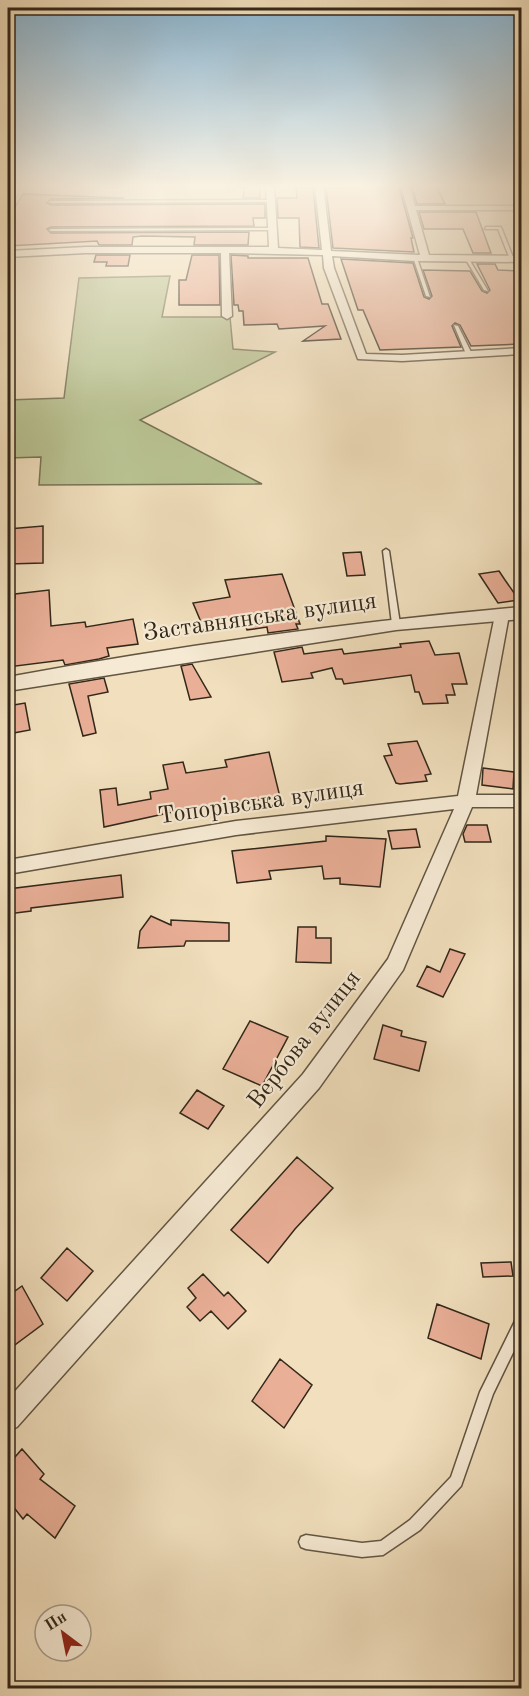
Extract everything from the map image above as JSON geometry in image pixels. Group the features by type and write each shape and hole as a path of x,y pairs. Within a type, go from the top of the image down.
{"street":[{"path":"225,264 227,316"},
{"path":"328,264 362,357 402,358 522,351"},
{"name":"Заставнянська вулиця","path":"8,684 92,669 396,624 512,614"},
{"name":"Вербова вулиця","path":"8,1418 310,1081 396,964 466,801 512,614"},
{"name":"Топорівська вулиця","path":"8,867 236,828 466,801 522,801"}],"lane":[{"path":"421,264 428,296"},
{"path":"470,264 486,290"},
{"path":"456,326 469,354"},
{"path":"386,551 396,624"},
{"path":"306,1542 362,1550 383,1548 415,1525 456,1481 487,1392 522,1319"}],"green space":[{"path":"170,276 162,317 230,317 233,349 275,352 140,420 262,484 39,485 41,457 8,458 8,400 64,398 79,278"}],"building":[{"path":"106,264 128,264 128,266 106,266"},
{"path":"190,264 219,264 220,305 179,305 179,280 186,280"},
{"path":"232,264 310,264 322,304 328,304 341,339 303,341 325,326 279,329 277,324 244,325 243,311 239,311 238,305 234,305"},
{"path":"343,264 413,264 424,297 429,299 432,296 423,270 470,271 482,291 487,293 490,290 477,264 495,264 498,270 522,271 522,344 471,346 460,325 455,323 452,326 461,347 380,350 363,310 358,310"},
{"path":"43,526 43,563 8,564 8,529"},
{"path":"361,552 365,575 347,576 343,553"},
{"path":"499,571 519,600 498,603 479,574"},
{"path":"282,574 300,624 296,624 298,629 268,633 267,627 247,630 242,617 201,622 193,603 230,597 225,580"},
{"path":"49,590 51,626 85,622 86,627 133,619 138,644 107,648 109,656 99,659 65,665 63,660 8,667 8,599 15,598 15,594"},
{"path":"429,641 435,655 459,653 467,684 452,684 455,695 446,695 448,703 423,704 419,692 415,692 411,675 344,684 342,679 336,679 332,668 311,673 313,678 282,682 274,652 302,647 304,654 342,649 344,654"},
{"path":"192,664 211,697 190,700 181,666"},
{"path":"104,678 108,692 88,696 96,733 83,736 69,684"},
{"path":"25,703 30,730 8,734 8,706"},
{"path":"417,741 431,774 425,775 427,781 396,783 384,756 392,755 388,744"},
{"path":"269,752 280,797 182,810 104,827 100,790 116,788 118,805 151,799 150,792 168,789 163,765 183,762 186,773 227,767 225,760"},
{"path":"483,768 514,772 513,789 482,785"},
{"path":"467,825 487,825 491,842 465,842 463,834"},
{"path":"416,829 420,847 392,849 388,831"},
{"path":"326,836 386,839 380,887 340,884 340,878 324,879 322,866 269,871 271,879 237,883 232,851 326,841"},
{"path":"121,875 123,897 31,908 31,911 8,914 8,889"},
{"path":"151,916 171,925 171,920 229,923 229,941 186,941 184,946 138,948 140,931"},
{"path":"298,927 316,927 316,938 331,938 331,963 296,962"},
{"path":"450,949 465,954 443,997 417,986 427,966 440,972"},
{"path":"250,1021 288,1037 262,1086 223,1069"},
{"path":"383,1025 402,1031 401,1036 426,1042 419,1071 374,1059"},
{"path":"197,1090 224,1106 208,1129 180,1113"},
{"path":"297,1157 333,1188 295,1229 268,1263 231,1230"},
{"path":"67,1248 93,1271 67,1301 41,1278"},
{"path":"511,1262 513,1276 483,1277 481,1263"},
{"path":"203,1274 224,1296 228,1292 246,1311 228,1329 211,1311 200,1321 187,1307 196,1298 188,1288"},
{"path":"22,1286 43,1324 8,1350 8,1296"},
{"path":"437,1304 489,1324 481,1359 428,1338"},
{"path":"280,1359 312,1385 284,1428 252,1401"},
{"path":"22,1449 44,1474 40,1479 75,1506 55,1538 27,1514 23,1519 8,1500 8,1465"}]}
